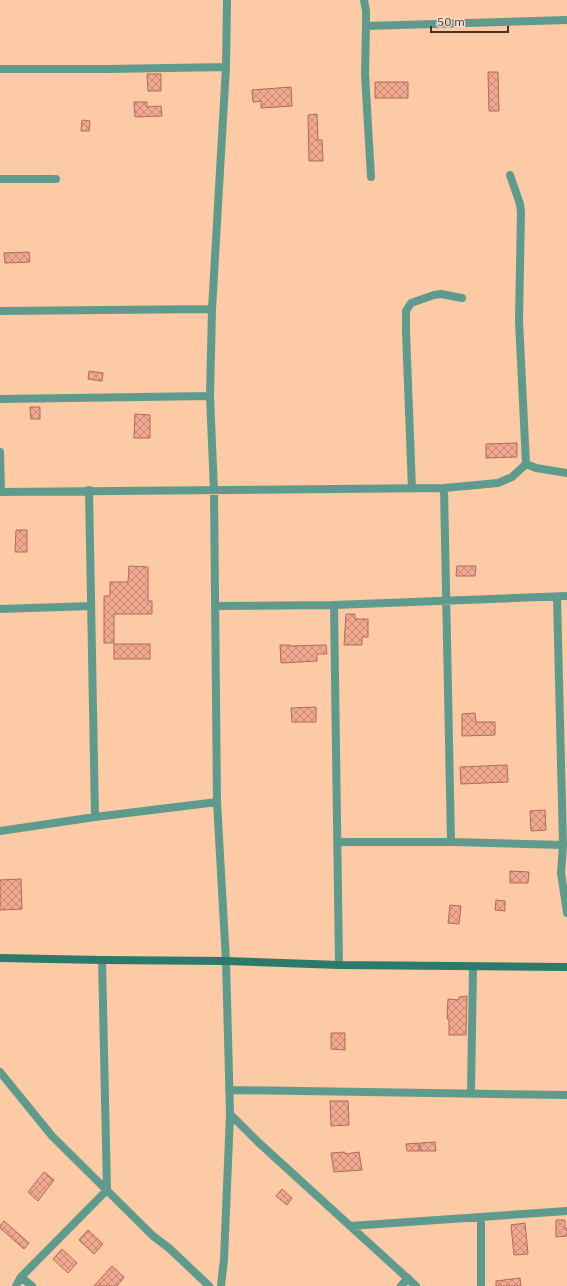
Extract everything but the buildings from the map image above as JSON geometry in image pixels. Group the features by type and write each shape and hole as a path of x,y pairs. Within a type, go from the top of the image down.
{"street":[{"path":"221,1286 224,1259 230,1114 226,961 217,802 214,491 210,396 212,309 226,67 227,0"},
{"path":"364,0 366,11 365,74 371,177"},
{"path":"366,26 567,20"},
{"path":"0,69 109,70 226,67"},
{"path":"0,452 1,492 89,490 214,491 412,489 444,488 498,483 512,477 526,464 519,321 521,212 520,204 510,175"},
{"path":"0,179 56,179"},
{"path":"412,489 406,311 408,306 411,304 434,295 441,294 462,298"},
{"path":"0,311 212,309"},
{"path":"0,399 210,396"},
{"path":"526,464 536,468 567,473"},
{"path":"444,488 451,842"},
{"path":"89,490 95,817"},
{"path":"215,606 334,605 567,596"},
{"path":"557,597 563,845 561,873 567,912"},
{"path":"334,605 339,966"},
{"path":"0,608 91,606"},
{"path":"0,831 95,817 217,802"},
{"path":"338,842 451,842 563,845"},
{"path":"0,958 226,961 339,966 567,967"},
{"path":"16,1286 21,1277 107,1190 102,960"},
{"path":"471,1093 473,967"},
{"path":"0,1072 52,1136 148,1231 169,1248 209,1286"},
{"path":"229,1090 567,1094"},
{"path":"230,1114 416,1286"},
{"path":"350,1226 567,1211"},
{"path":"481,1217 481,1286"},
{"path":"21,1277 32,1286"},
{"path":"401,1286 408,1278"}]}
